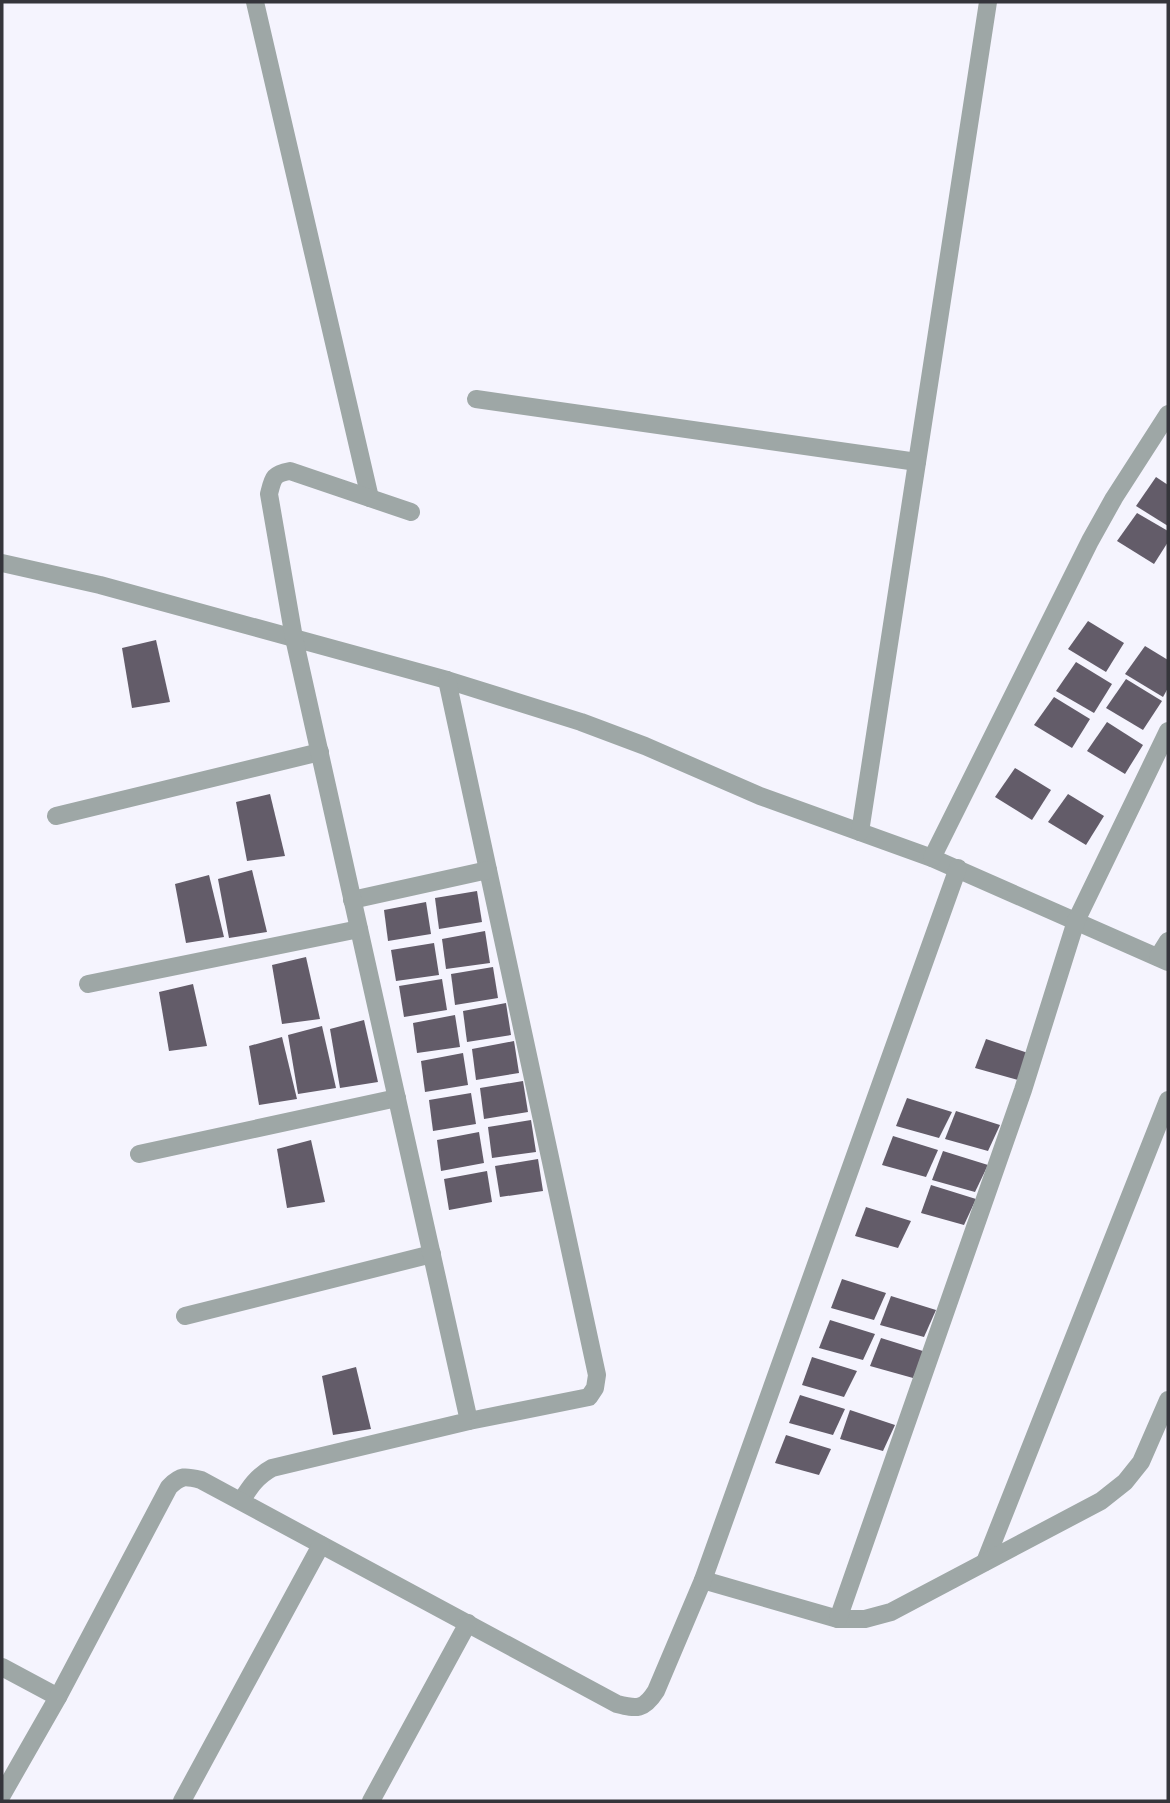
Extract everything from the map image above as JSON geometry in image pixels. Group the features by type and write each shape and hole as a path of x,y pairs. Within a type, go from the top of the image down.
{"street":[{"path":"255,2 370,498"},
{"path":"860,832 988,2"},
{"path":"476,399 917,462"},
{"path":"932,858 1090,541 1168,414"},
{"path":"411,512 290,471 278,473 272,480 269,494 294,638 469,1421"},
{"path":"2,563 100,585 447,680 580,722 645,746 760,796 932,858 1163,959 1168,941"},
{"path":"241,1502 254,1481 272,1468 469,1421 589,1397 596,1388 597,1375 447,680"},
{"path":"838,1619 1019,1102 1076,921 1168,731"},
{"path":"56,816 320,752"},
{"path":"2,1795 58,1697 169,1487 177,1479 188,1476 201,1480 617,1704 633,1708 648,1703 656,1691 703,1580 958,869"},
{"path":"352,900 488,870"},
{"path":"89,984 359,929"},
{"path":"139,1154 397,1097"},
{"path":"985,1562 1168,1100"},
{"path":"185,1316 432,1254"},
{"path":"703,1580 838,1619 865,1619 891,1612 1101,1501 1125,1482 1141,1462 1168,1400"},
{"path":"182,1801 321,1545"},
{"path":"371,1801 468,1623"},
{"path":"2,1667 58,1697"}],"building":[{"path":"1156,477 1168,485 1168,526 1136,506"},
{"path":"1137,513 1168,531 1168,542 1154,564 1117,541"},
{"path":"1088,621 1124,643 1106,672 1068,649"},
{"path":"156,640 170,702 132,708 122,648"},
{"path":"1145,646 1168,660 1168,688 1163,697 1125,674"},
{"path":"1076,662 1112,684 1094,713 1056,691"},
{"path":"1126,679 1162,701 1143,730 1106,708"},
{"path":"1054,697 1090,719 1072,748 1034,725"},
{"path":"1107,722 1143,745 1125,774 1087,751"},
{"path":"1015,768 1051,790 1032,820 995,797"},
{"path":"270,794 285,856 247,861 236,802"},
{"path":"1068,794 1104,816 1086,845 1048,822"},
{"path":"252,870 267,932 229,938 218,879"},
{"path":"209,875 224,937 186,943 175,884"},
{"path":"477,891 482,922 439,929 435,898"},
{"path":"426,902 431,934 388,941 384,910"},
{"path":"485,931 490,963 446,969 442,939"},
{"path":"434,943 439,975 396,981 391,950"},
{"path":"306,957 320,1019 282,1024 272,965"},
{"path":"493,967 498,998 455,1005 451,974"},
{"path":"442,979 447,1010 404,1017 399,986"},
{"path":"193,984 207,1046 169,1051 159,992"},
{"path":"506,1003 511,1035 467,1042 463,1011"},
{"path":"455,1015 460,1047 417,1053 413,1023"},
{"path":"364,1020 378,1082 340,1088 330,1029"},
{"path":"322,1026 336,1088 298,1094 288,1035"},
{"path":"282,1037 297,1099 259,1105 249,1046"},
{"path":"986,1039 1031,1054 1018,1080 975,1068"},
{"path":"514,1041 519,1073 476,1080 472,1049"},
{"path":"463,1053 468,1085 425,1092 421,1061"},
{"path":"523,1081 528,1112 484,1119 480,1088"},
{"path":"471,1093 476,1124 433,1131 429,1100"},
{"path":"907,1098 952,1112 939,1138 896,1126"},
{"path":"956,1111 1000,1125 988,1151 945,1139"},
{"path":"531,1120 536,1152 492,1158 488,1127"},
{"path":"479,1132 484,1163 441,1171 437,1140"},
{"path":"893,1136 938,1150 926,1177 882,1165"},
{"path":"311,1140 325,1202 287,1208 277,1149"},
{"path":"943,1151 988,1165 975,1192 932,1180"},
{"path":"538,1159 543,1191 500,1197 495,1166"},
{"path":"487,1171 492,1202 449,1210 444,1179"},
{"path":"931,1185 976,1199 964,1225 921,1213"},
{"path":"866,1207 911,1221 898,1248 855,1236"},
{"path":"842,1279 886,1293 874,1320 831,1308"},
{"path":"891,1296 936,1310 924,1337 880,1325"},
{"path":"830,1320 875,1334 863,1360 819,1348"},
{"path":"881,1338 926,1352 913,1378 870,1366"},
{"path":"812,1357 857,1371 844,1397 802,1385"},
{"path":"356,1367 371,1429 333,1435 322,1376"},
{"path":"800,1395 845,1409 833,1435 789,1423"},
{"path":"850,1410 895,1425 883,1451 840,1439"},
{"path":"786,1435 831,1449 819,1475 775,1463"}]}
